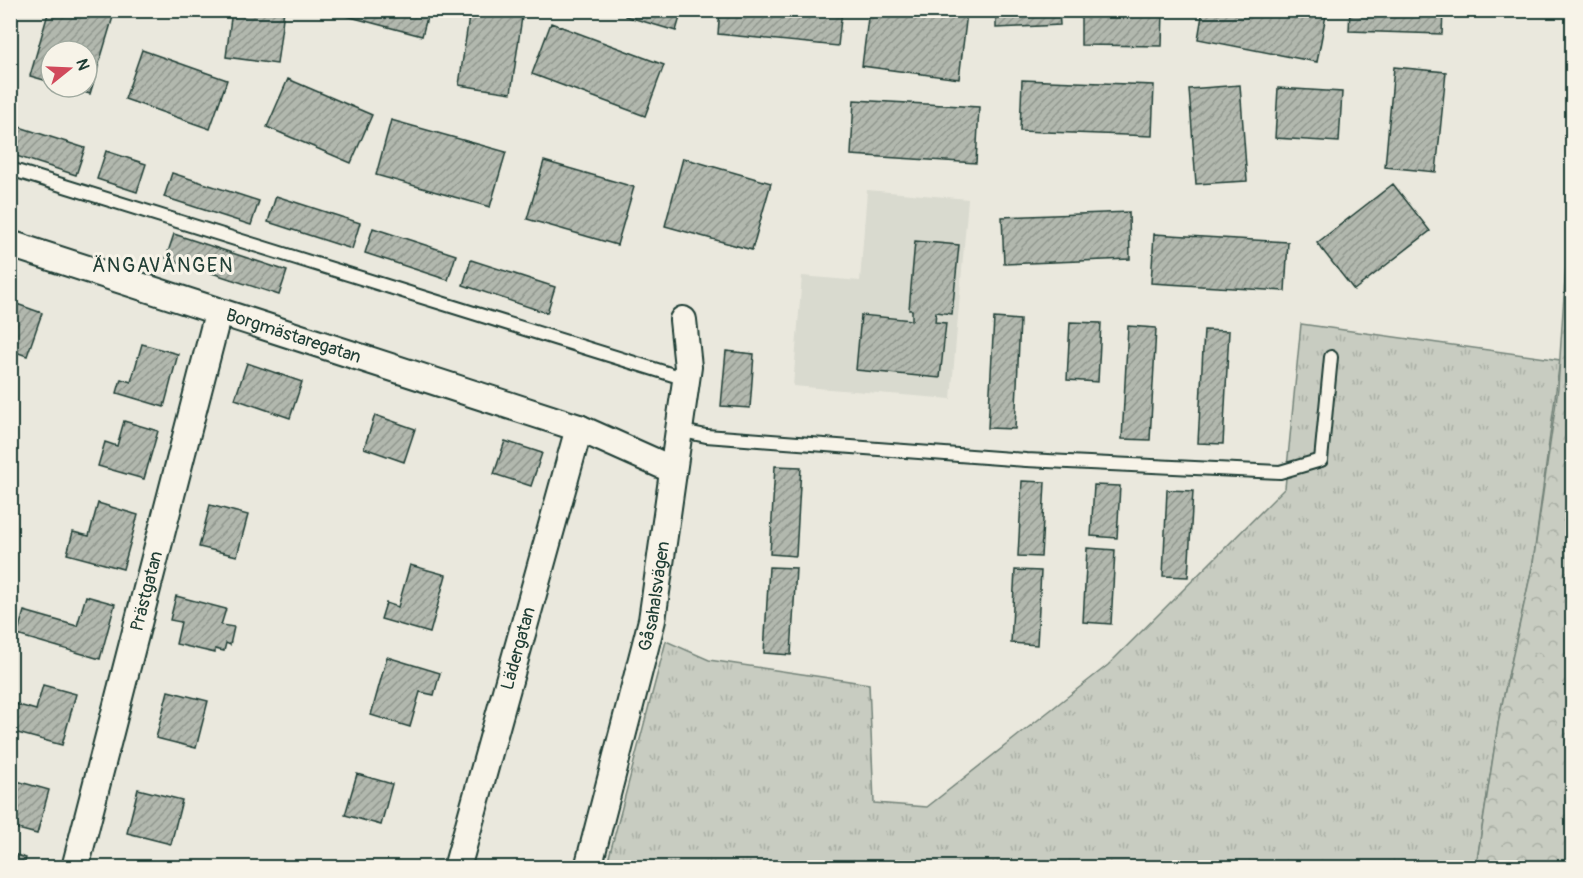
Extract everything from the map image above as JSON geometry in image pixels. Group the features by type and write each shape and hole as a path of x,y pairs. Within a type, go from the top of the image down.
{"street":[{"name":"Borgmästaregatan","path":"10,244 579,428 673,470"},
{"name":"Prästgatan","path":"75,867 218,313"},
{"name":"Gåsahalsvägen","path":"588,867 651,620 688,368 683,320"},
{"name":"Lädergatan","path":"457,867 579,428"}],"lane":[{"path":"10,169 686,379"},
{"path":"678,430 706,436 1026,460 1280,472 1321,460 1331,357"}],"shaded area":[{"path":"867,190 968,199 951,399 793,386 802,276 860,281"}],"green space":[{"path":"1572,171 1572,867 1476,867 1499,718 1533,563 1558,388"},
{"path":"1301,324 1560,360 1533,563 1499,718 1476,867 606,868 666,641 709,660 869,684 874,803 927,807 1108,665 1285,488"}],"building":[{"path":"49,10 115,10 99,64 99,39 41,39"},
{"path":"232,10 284,10 277,64 226,57"},
{"path":"324,10 429,10 422,36"},
{"path":"470,10 523,10 511,93 459,85"},
{"path":"627,10 682,10 676,31 625,16"},
{"path":"720,10 842,10 838,46 718,34"},
{"path":"869,10 967,13 959,79 862,66"},
{"path":"996,10 1059,10 1060,25 996,28"},
{"path":"1081,10 1163,10 1162,46 1081,45"},
{"path":"1203,10 1327,10 1317,62 1198,39"},
{"path":"1350,10 1443,10 1442,34 1349,31"},
{"path":"551,23 664,65 645,116 532,74"},
{"path":"39,45 39,79 30,76"},
{"path":"142,50 227,80 210,129 125,99"},
{"path":"1394,67 1446,72 1436,172 1385,167"},
{"path":"288,79 372,115 351,163 267,127"},
{"path":"1022,80 1154,85 1152,136 1020,131"},
{"path":"1240,85 1247,181 1196,184 1189,89"},
{"path":"1278,88 1342,92 1339,142 1275,138"},
{"path":"854,100 979,107 976,163 851,155"},
{"path":"391,120 506,152 490,207 376,175"},
{"path":"10,124 85,148 76,175 10,154"},
{"path":"106,151 146,164 137,192 97,179"},
{"path":"683,158 771,183 752,250 665,226"},
{"path":"544,161 634,187 617,245 527,219"},
{"path":"172,173 259,201 251,225 164,197"},
{"path":"1393,184 1430,231 1354,290 1317,243"},
{"path":"276,196 360,223 352,249 268,222"},
{"path":"1129,212 1130,259 1004,264 1002,217"},
{"path":"373,228 456,255 448,280 365,253"},
{"path":"174,234 287,271 279,295 166,258"},
{"path":"1154,234 1288,242 1285,291 1151,283"},
{"path":"915,241 959,245 952,314 936,312 935,322 946,323 940,378 856,370 861,315 912,320 912,310 909,310"},
{"path":"471,260 555,287 547,313 463,285"},
{"path":"14,303 42,313 27,356 10,350 10,315"},
{"path":"994,318 1020,320 1015,429 988,428"},
{"path":"1070,322 1101,323 1098,382 1067,380"},
{"path":"1128,326 1156,328 1150,440 1122,439"},
{"path":"1204,330 1229,331 1223,444 1198,443"},
{"path":"142,344 178,354 164,407 117,393 121,379 131,382"},
{"path":"726,351 754,354 750,408 721,406"},
{"path":"247,363 302,382 290,418 235,399"},
{"path":"375,415 415,429 404,462 364,448"},
{"path":"124,421 158,431 144,479 98,466 105,442 117,446"},
{"path":"505,441 542,453 531,486 494,474"},
{"path":"775,466 801,467 796,556 770,554"},
{"path":"1022,481 1045,482 1041,557 1018,556"},
{"path":"1094,485 1120,486 1117,538 1091,536"},
{"path":"1167,490 1193,491 1188,577 1163,576"},
{"path":"98,503 138,515 123,569 67,554 73,532 89,536"},
{"path":"210,505 248,515 237,556 199,547"},
{"path":"1087,548 1115,550 1111,624 1083,622"},
{"path":"410,565 446,575 430,633 381,619 386,603 398,607"},
{"path":"769,567 796,568 791,655 764,653"},
{"path":"1015,570 1041,571 1037,645 1011,643"},
{"path":"86,596 115,604 100,659 17,635 24,611 77,626"},
{"path":"176,596 226,609 221,625 234,627 230,645 226,643 224,651 215,649 215,653 176,644 181,622 170,620"},
{"path":"387,657 440,673 434,695 420,692 410,727 371,715"},
{"path":"43,685 76,694 62,745 10,731 12,703 36,710"},
{"path":"168,691 208,701 196,748 156,738"},
{"path":"357,774 392,784 381,825 345,815"},
{"path":"13,780 49,790 37,834 10,827 10,789"},
{"path":"138,789 182,800 171,844 127,833"},
{"path":"10,853 26,858 23,868 10,868"}],"district":[{"name":"ÄNGAVÅNGEN","path":"163,265"}]}
